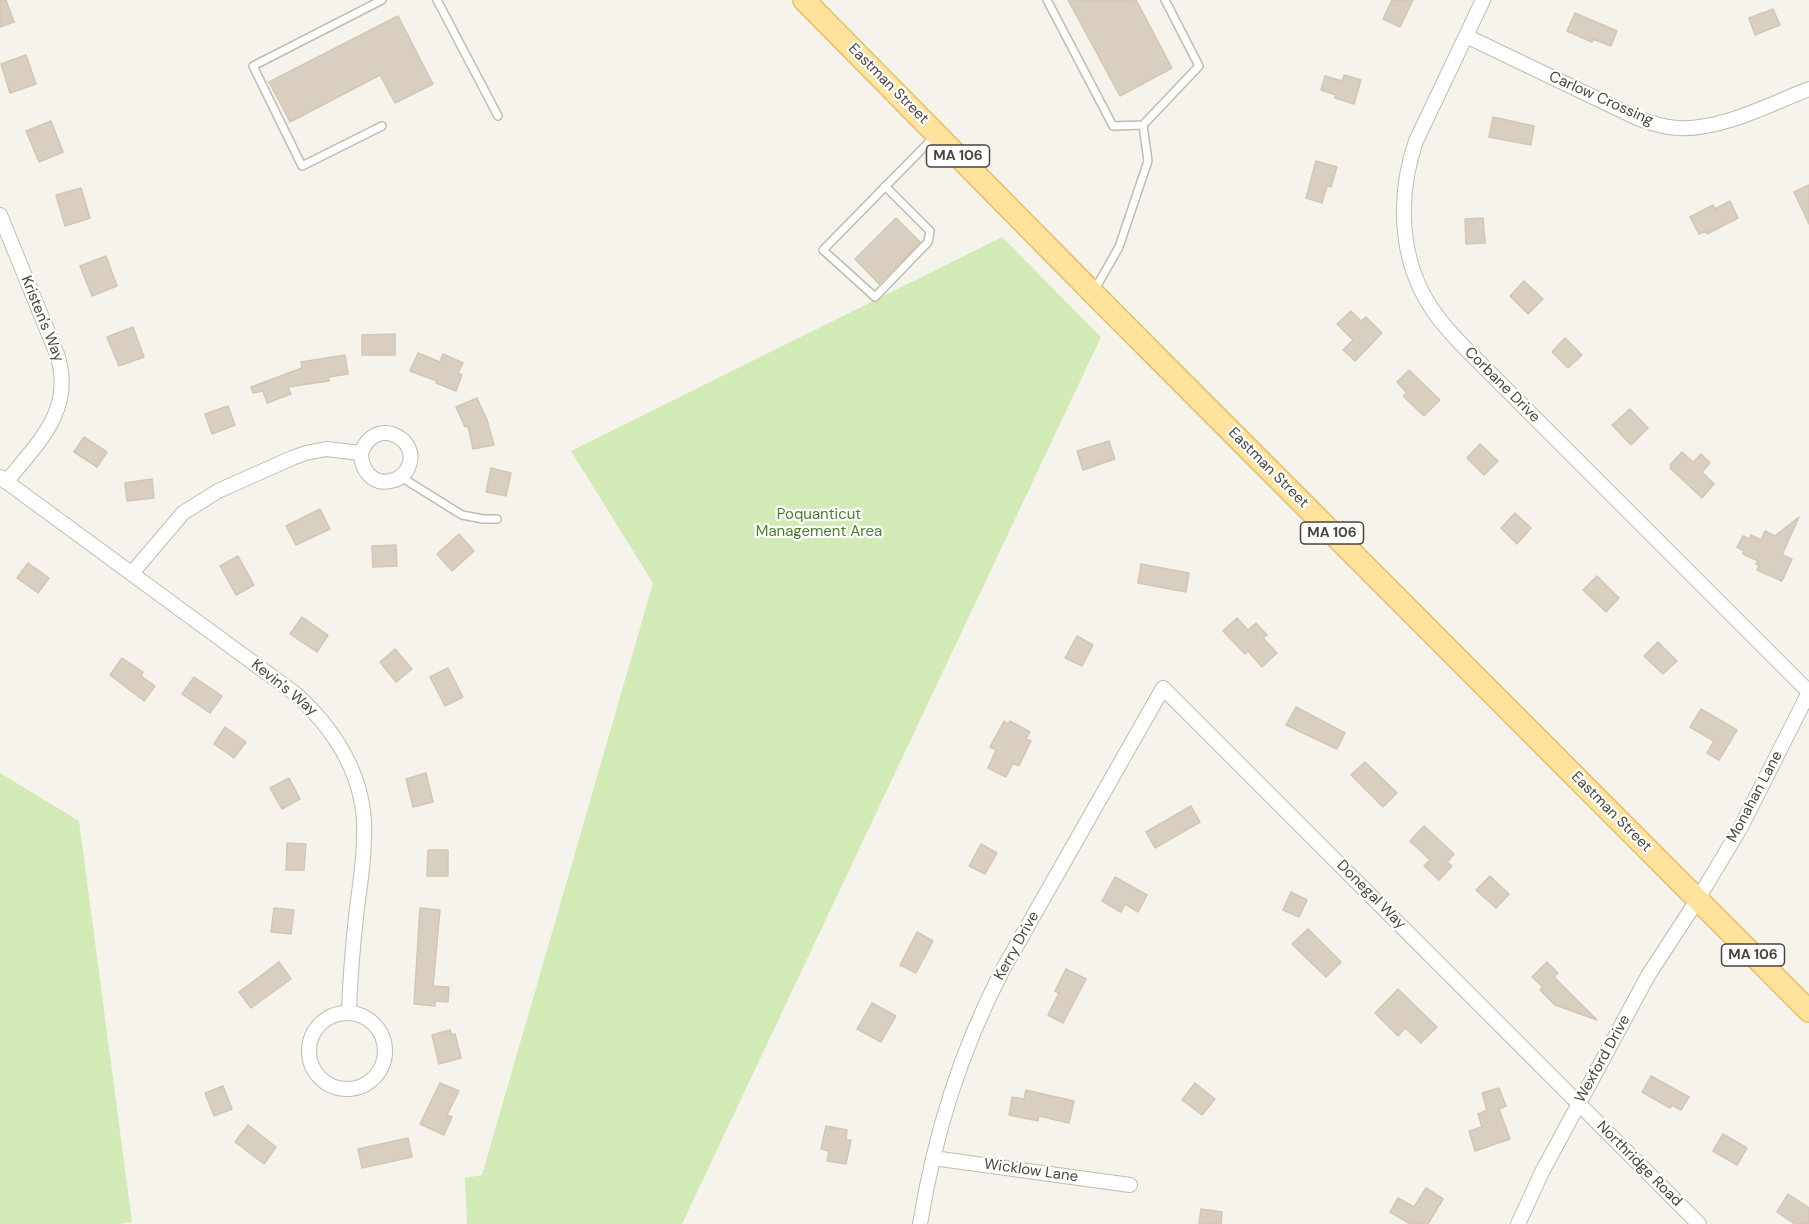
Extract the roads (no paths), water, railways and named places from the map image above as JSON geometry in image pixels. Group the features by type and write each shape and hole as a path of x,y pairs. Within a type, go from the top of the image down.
{"main road":[{"name":"Eastman Street","path":"804,0 1809,1011"}],"street":[{"name":"Corbane Drive","path":"1483,0 1416,141 1408,163 1404,201 1407,247 1412,270 1422,291 1447,329 1809,692"},
{"name":"Carlow Crossing","path":"1466,36 1637,118 1666,127 1708,126 1809,88"},
{"name":"Kristen's Way","path":"0,215 57,354 63,384 60,402 53,420 3,480"},
{"path":"391,433 398,436 408,448 410,455 407,470 401,477 393,480 385,482 377,480 364,469 361,453 369,439 376,435 391,433"},
{"path":"132,573 183,513 218,491 306,453 326,449 361,453"},
{"name":"Kevin's Way","path":"3,480 297,695 335,736 356,781 364,819 349,1013"},
{"name":"Donegal Way","path":"1163,688 1579,1103"},
{"name":"Kerry Drive","path":"920,1224 933,1158 961,1062 981,1013 1002,971 1163,688"},
{"name":"Monahan Lane","path":"1698,899 1741,827 1809,692"},
{"name":"Wexford Drive","path":"1518,1224 1543,1170 1649,974 1698,899"},
{"path":"349,1013 372,1022 380,1032 384,1044 384,1057 380,1069 362,1085 338,1088 326,1083 317,1075 311,1064 310,1040 325,1020 336,1014 349,1013"},
{"name":"Northridge Road","path":"1579,1103 1699,1224"},
{"name":"Wicklow Lane","path":"933,1158 1130,1185"}],"lane":[{"path":"382,0 253,66 302,166 382,126"},
{"path":"437,0 498,116"},
{"path":"1047,0 1113,126 1143,125 1199,66 1165,0"},
{"path":"1093,293 1119,247 1148,160 1143,125"},
{"path":"885,186 930,231 928,242 875,297 823,250 885,186 937,134"},
{"path":"401,477 462,515 497,519"}],"park label":[{"name":"Poquanticut Management Area","path":"819,524"}]}
